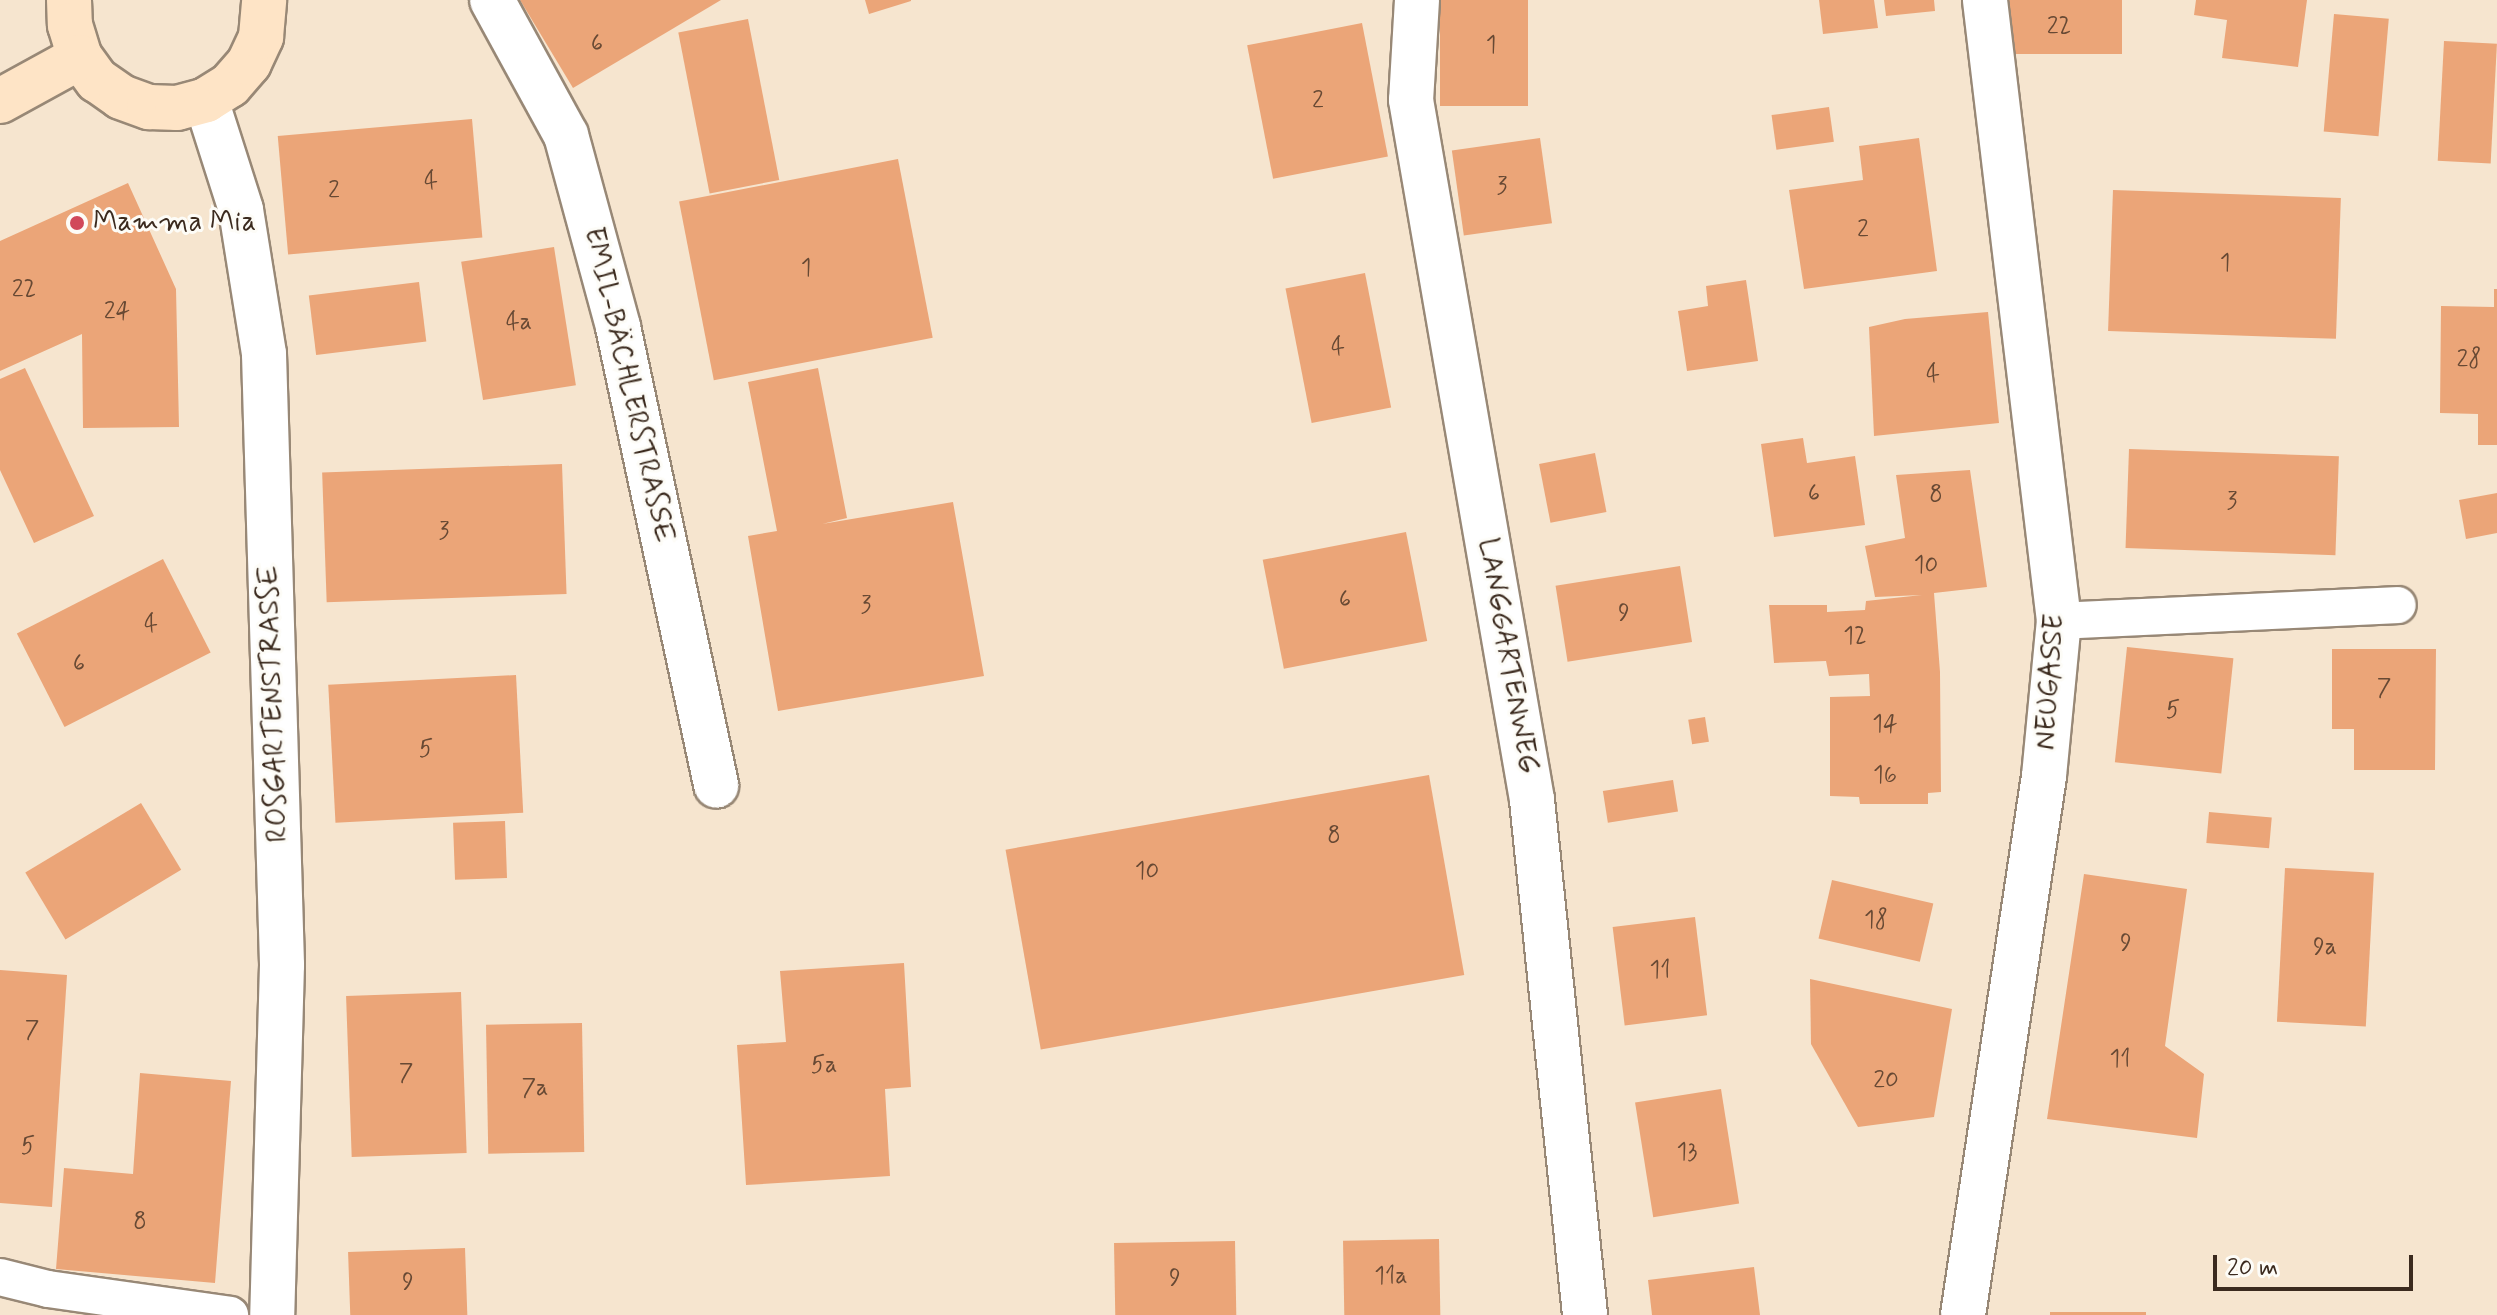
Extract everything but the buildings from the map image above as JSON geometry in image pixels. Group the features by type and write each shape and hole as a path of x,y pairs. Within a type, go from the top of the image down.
{"main road":[{"path":"69,0 70,25 80,57 97,80 121,97 149,107 177,108 206,100 230,85 249,63 261,37 264,0"},
{"path":"0,101 80,57"}],"street":[{"name":"EMIL-BÄCHLERSTRASSE","path":"492,0 566,135 618,327 716,786"},
{"name":"LANGGARTENWEG","path":"1417,0 1411,100 1532,800 1585,1315"},
{"name":"NEUGASSE","path":"1963,1315 2044,776 2059,621 1985,0"},
{"name":"ROSGARTENSTRASSE","path":"206,100 241,210 264,354 282,965 272,1315"}],"lane":[{"path":"2059,621 2398,605"},
{"path":"0,1277 48,1289 230,1315"}],"place":[{"name":"Mamma Mia","path":"77,223"}]}
